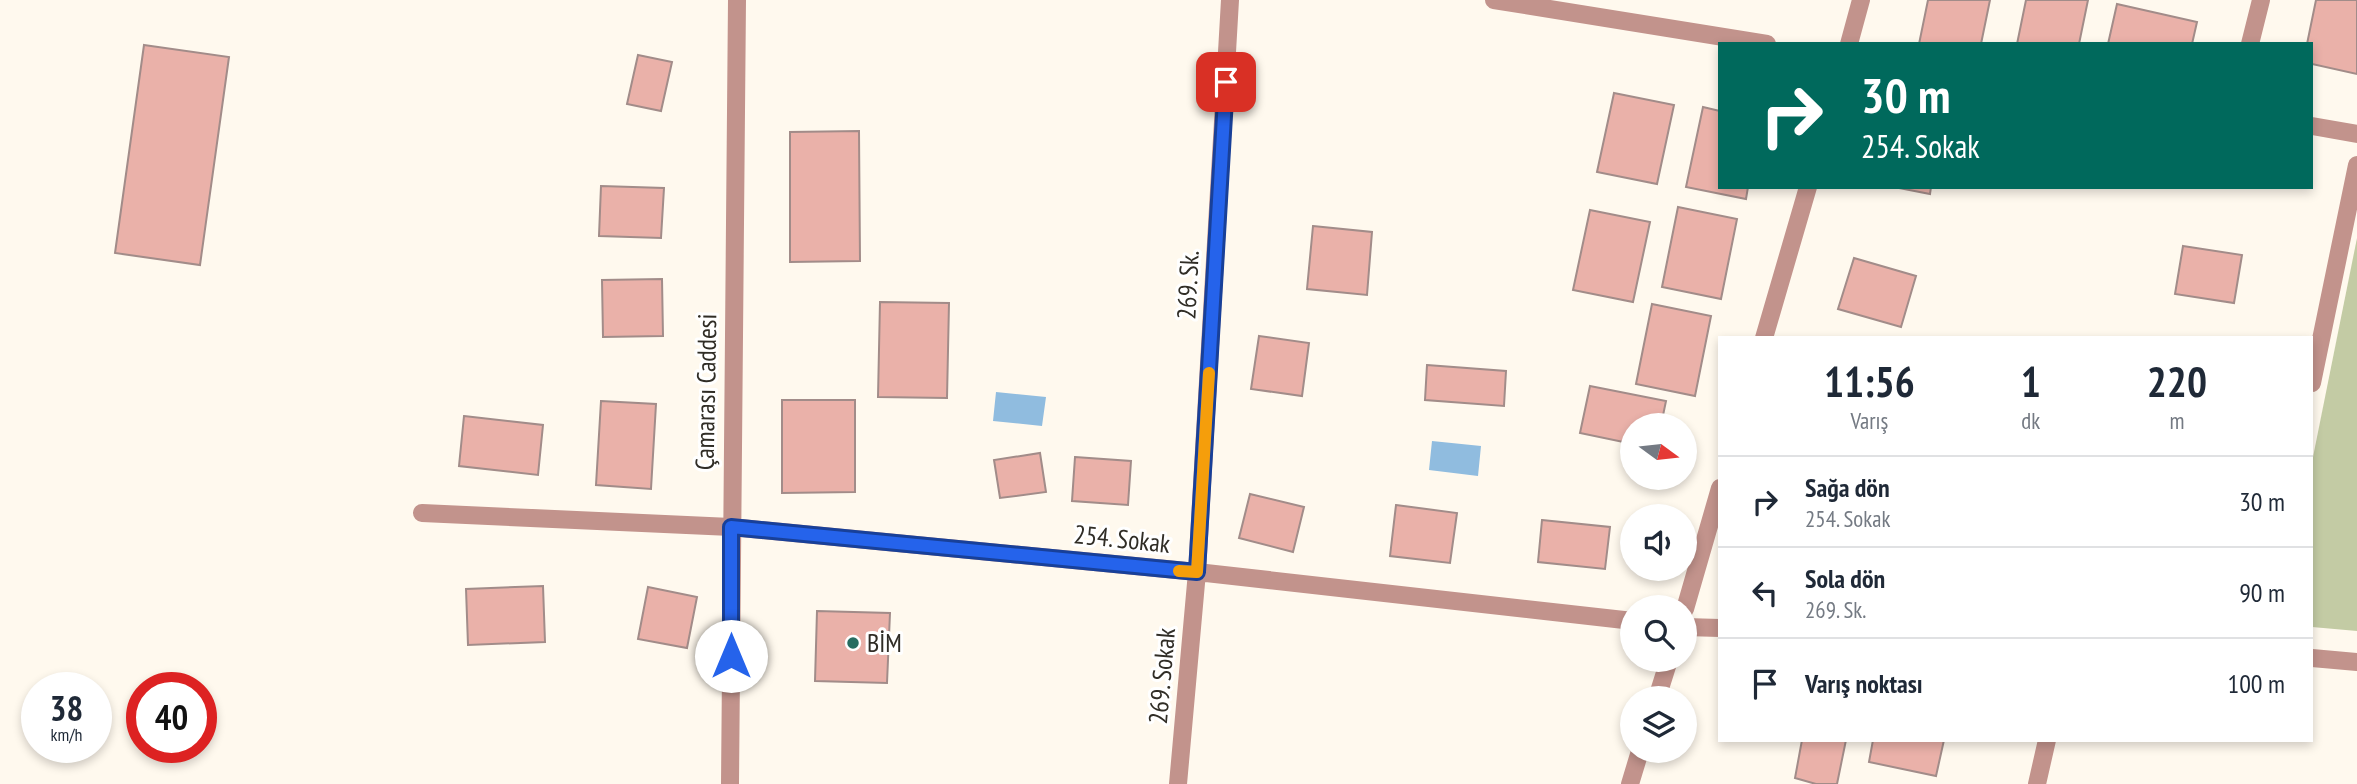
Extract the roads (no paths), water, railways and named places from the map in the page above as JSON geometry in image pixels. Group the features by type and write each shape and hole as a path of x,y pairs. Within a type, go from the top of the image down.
{"street":[{"name":"Çamarası Caddesi","path":"730,784 737,0"},
{"name":"269. Sk.","path":"1197,572 1230,0"},
{"path":"1494,0 1532,3 1756,42"},
{"path":"1850,42 1861,0"},
{"path":"2250,42 2261,0"},
{"path":"2313,126 2357,134"},
{"path":"2313,378 2357,165"},
{"path":"1765,336 1807,189"},
{"path":"1689,595 1718,495"},
{"name":"254. Sokak","path":"422,513 731,527 1197,572 1620,620"},
{"name":"269. Sokak","path":"1178,784 1197,572"},
{"path":"1697,627 1718,628"},
{"path":"2313,658 2357,662"},
{"path":"2037,784 2047,742"},
{"path":"1629,784 1636,763"}],"water":[{"path":"996,392 1046,397 1042,426 993,421"},
{"path":"1432,441 1481,446 1478,476 1429,470"}],"place":[{"name":"BİM","path":"853,643"}]}
